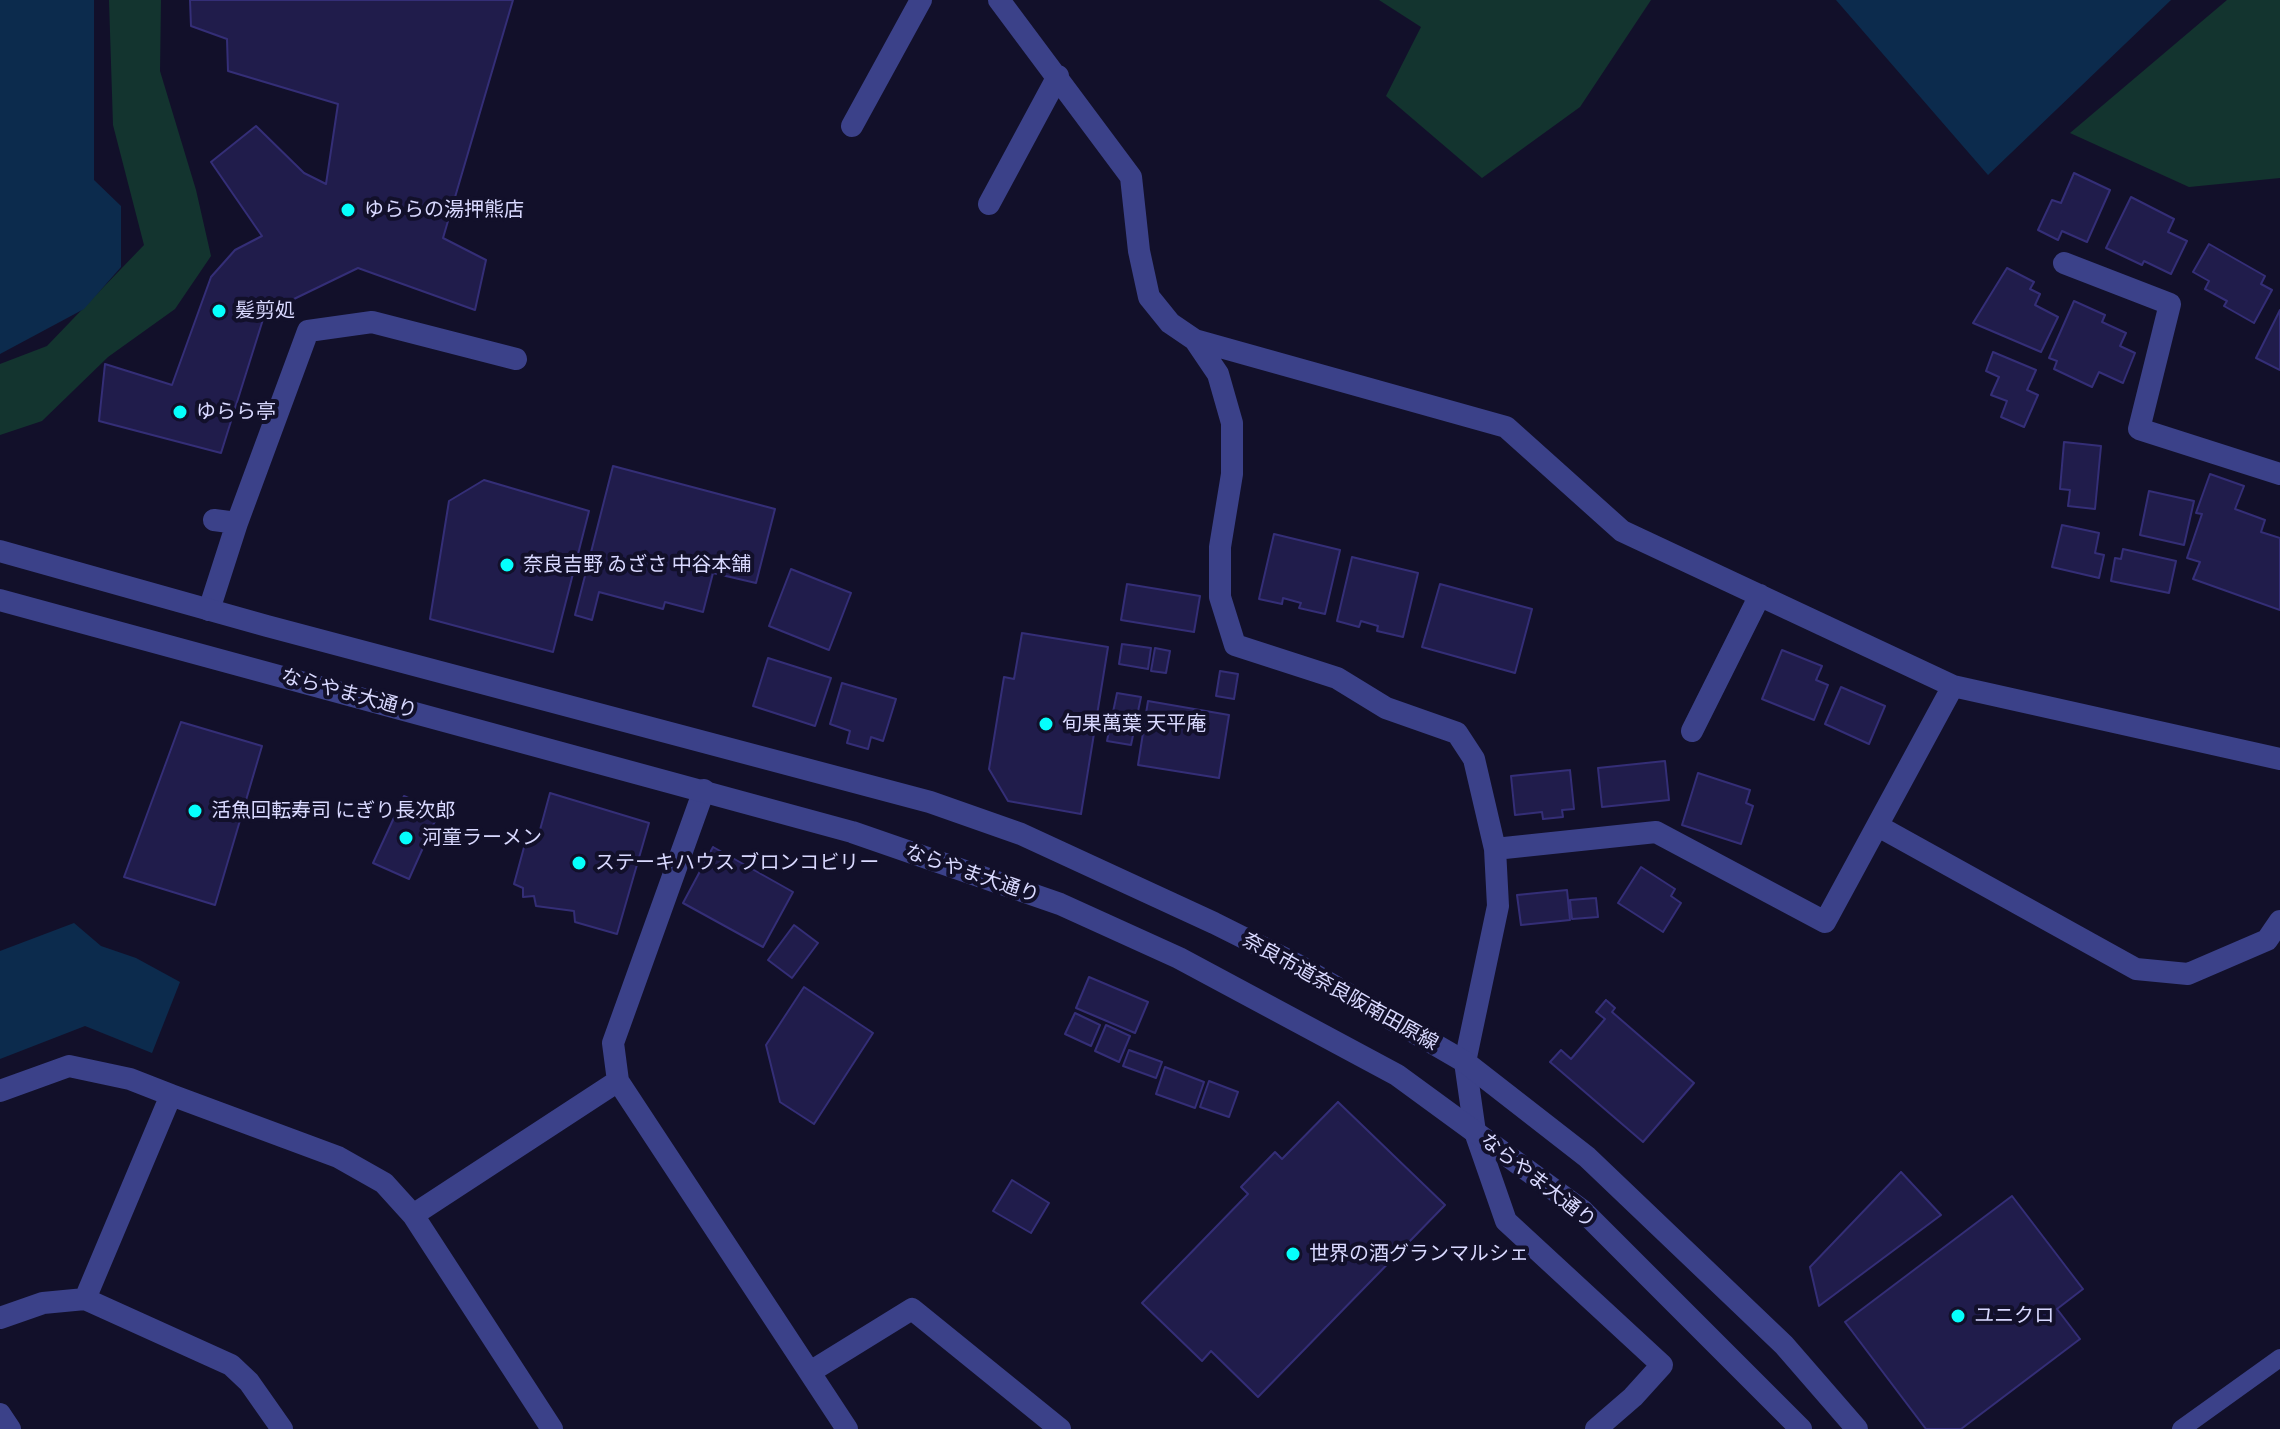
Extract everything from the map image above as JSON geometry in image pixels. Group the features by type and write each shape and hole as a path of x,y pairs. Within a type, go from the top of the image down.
{"street":[{"path":"852,126 921,0"},
{"path":"999,0 1131,177 1139,251 1149,297 1170,323 1195,340 1506,427 1622,531 1953,686 2280,759"},
{"path":"989,204 1058,76"},
{"path":"2064,263 2170,304 2139,429 2280,474"},
{"path":"0,551 209,610 237,523 308,331 372,322 516,359"},
{"path":"1195,340 1218,374 1232,423 1232,474 1220,547 1220,597 1235,645 1337,678 1386,708 1457,733 1474,759 1495,849 1498,906 1465,1062 1475,1132 1506,1221 1662,1365 1633,1397 1596,1429"},
{"path":"214,520 237,523"},
{"path":"1692,731 1760,595"},
{"name":"ならやま大通り","path":"0,600 852,832 1060,904 1179,958 1397,1075 1583,1211 1801,1429"},
{"name":"奈良市道奈良阪南田原線","path":"209,610 930,802 1021,834 1298,965 1465,1062 1587,1157 1784,1345 1857,1429"},
{"path":"1495,849 1656,832 1825,922 1953,686"},
{"path":"704,790 613,1043 618,1081 847,1429"},
{"path":"1878,826 2136,969 2188,974 2267,940 2280,921"},
{"path":"0,1091 69,1066 130,1079 338,1157 384,1183 413,1215 552,1429"},
{"path":"413,1215 618,1081"},
{"path":"85,1299 171,1095"},
{"path":"0,1318 43,1303 85,1299 231,1365 249,1382 282,1429"},
{"path":"810,1372 912,1309 1060,1429"},
{"path":"0,1414 10,1429"}],"lane":[{"path":"2181,1429 2280,1358"}],"green space":[{"path":"109,0 161,0 160,71 196,190 211,256 175,309 108,357 42,421 0,435 0,364 47,346 144,245 113,125"},
{"path":"1379,0 1651,0 1580,107 1482,178 1386,96 1421,27"},
{"path":"2227,0 2280,0 2280,178 2189,187 2070,133"}],"water":[{"path":"0,0 94,0 94,180 121,206 121,267 84,309 0,354"},
{"path":"1836,0 2171,0 1988,175"},
{"path":"74,923 101,946 136,958 180,982 152,1053 85,1026 0,1059 0,951"}],"building":[{"name":"ゆららの湯押熊店","path":"190,0 513,0 443,238 486,260 475,310 358,268 265,313 221,453 99,421 105,364 172,385 211,277 235,250 262,236 211,162 256,126 304,173 326,184 338,104 228,71 227,39 191,26"},
{"path":"2074,173 2110,190 2087,242 2062,231 2058,240 2038,230 2052,200 2061,203"},
{"path":"2131,197 2174,219 2168,232 2187,241 2171,274 2144,261 2142,265 2106,248"},
{"path":"2209,244 2265,276 2261,284 2272,290 2254,323 2224,306 2227,301 2205,289 2209,281 2193,272"},
{"path":"2007,268 2034,282 2030,289 2040,294 2035,305 2058,317 2041,352 1973,323"},
{"path":"2074,301 2105,315 2102,322 2126,333 2120,346 2135,353 2123,383 2099,372 2092,387 2054,369 2057,361 2049,358"},
{"path":"2280,310 2280,370 2256,358"},
{"path":"1993,352 2036,370 2027,390 2038,395 2024,427 2001,417 2007,401 1991,395 1999,377 1986,371"},
{"path":"2064,442 2101,446 2095,509 2068,506 2070,490 2060,489"},
{"path":"613,466 775,509 756,583 713,573 703,612 665,602 663,609 599,592 592,620 575,615"},
{"path":"2210,474 2244,486 2235,509 2265,520 2261,532 2280,538 2280,610 2193,579 2200,562 2187,558 2202,514 2196,513"},
{"name":"奈良吉野 ゐざさ 中谷本舗","path":"484,480 589,511 553,652 430,619 449,501"},
{"path":"2149,491 2194,501 2184,545 2140,535"},
{"path":"2062,525 2099,533 2095,553 2104,555 2099,578 2052,567"},
{"path":"1274,534 1340,550 1325,614 1299,608 1301,603 1283,598 1282,604 1259,599"},
{"path":"2123,549 2176,561 2169,593 2111,581 2115,558 2121,559"},
{"path":"1352,557 1418,573 1403,637 1377,631 1378,626 1361,621 1359,627 1337,621"},
{"path":"791,569 851,593 829,650 769,626"},
{"path":"1127,584 1200,596 1194,632 1121,620"},
{"path":"1440,584 1532,609 1515,673 1422,647"},
{"name":"旬果萬葉 天平庵","path":"1022,633 1108,647 1081,814 1008,801 989,769 1004,677 1014,679"},
{"path":"1122,644 1151,648 1148,669 1119,664"},
{"path":"1155,648 1170,651 1166,673 1151,671"},
{"path":"1782,650 1822,666 1816,680 1828,685 1814,720 1762,699"},
{"path":"768,658 831,678 815,726 753,706"},
{"path":"1220,671 1238,674 1234,699 1216,696"},
{"path":"842,683 896,699 883,741 871,737 868,749 847,743 850,731 830,724"},
{"path":"1841,687 1885,706 1869,744 1825,724"},
{"path":"1117,693 1141,697 1131,745 1107,741"},
{"path":"1148,701 1229,715 1219,778 1138,765"},
{"name":"活魚回転寿司 にぎり長次郎","path":"181,722 262,746 215,905 124,877"},
{"path":"1665,761 1669,800 1602,807 1598,768"},
{"path":"1570,770 1574,809 1562,810 1563,817 1543,819 1542,812 1515,815 1511,776"},
{"path":"1698,773 1750,790 1746,803 1753,806 1741,844 1682,825"},
{"name":"ステーキハウス ブロンコビリー","path":"550,793 649,823 617,934 575,922 574,911 536,906 534,896 523,897 523,888 514,884 526,840 537,841"},
{"name":"河童ラーメン","path":"404,796 439,812 409,879 373,863"},
{"path":"713,847 793,892 763,947 683,903"},
{"path":"1641,867 1675,889 1671,896 1681,903 1663,932 1618,903"},
{"path":"1567,890 1570,920 1521,925 1517,895"},
{"path":"1596,898 1598,917 1572,919 1570,900"},
{"path":"794,925 818,943 792,978 768,960"},
{"path":"1089,977 1148,1002 1135,1033 1076,1008"},
{"path":"804,987 873,1033 814,1124 780,1102 766,1045"},
{"path":"1606,1000 1615,1008 1612,1012 1694,1083 1643,1142 1550,1062 1561,1050 1571,1059 1605,1019 1596,1012"},
{"path":"1075,1013 1100,1025 1091,1046 1065,1034"},
{"path":"1106,1025 1130,1036 1119,1062 1095,1051"},
{"path":"1129,1050 1162,1062 1156,1078 1123,1066"},
{"path":"1165,1067 1204,1082 1195,1108 1156,1094"},
{"path":"1209,1081 1238,1092 1229,1117 1200,1107"},
{"name":"世界の酒グランマルシェ","path":"1338,1102 1445,1205 1258,1397 1211,1351 1202,1361 1142,1303 1248,1194 1241,1187 1275,1152 1282,1159"},
{"path":"1901,1172 1941,1215 1819,1306 1810,1267"},
{"path":"1012,1180 1049,1203 1031,1233 993,1211"},
{"name":"ユニクロ","path":"2012,1196 2083,1289 2057,1309 2080,1339 1961,1429 1926,1429 1845,1322"}],"place":[{"name":"ゆららの湯押熊店","path":"348,210"},
{"name":"髪剪処","path":"219,311"},
{"name":"ゆらら亭","path":"180,412"},
{"name":"奈良吉野 ゐざさ 中谷本舗","path":"507,565"},
{"name":"旬果萬葉 天平庵","path":"1046,724"},
{"name":"活魚回転寿司 にぎり長次郎","path":"195,811"},
{"name":"河童ラーメン","path":"406,838"},
{"name":"ステーキハウス ブロンコビリー","path":"579,863"},
{"name":"世界の酒グランマルシェ","path":"1293,1254"},
{"name":"ユニクロ","path":"1958,1316"}]}
